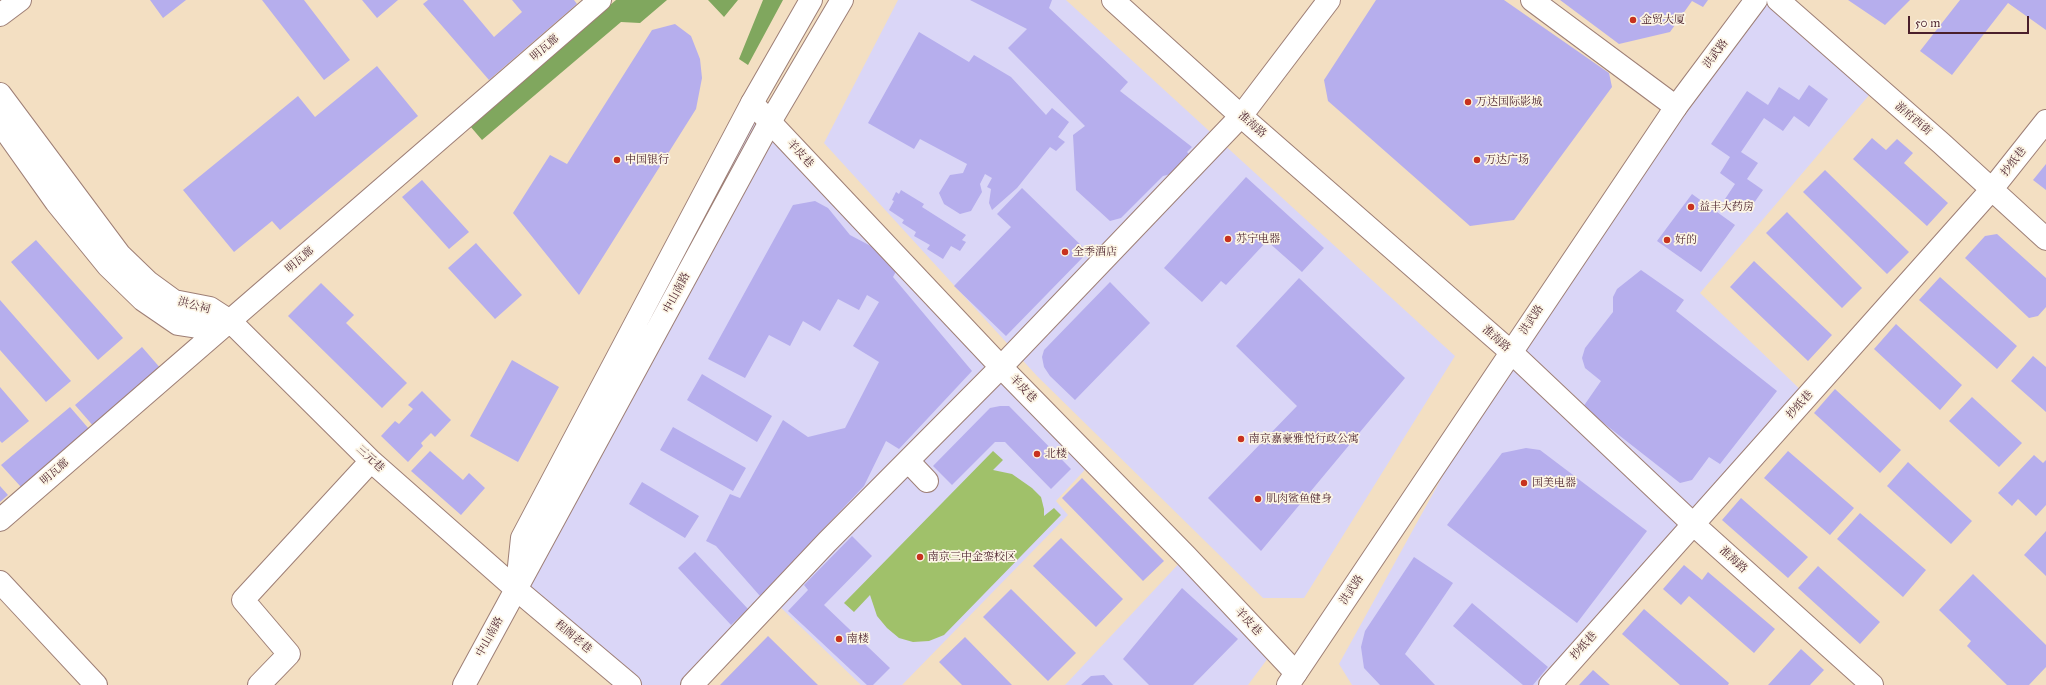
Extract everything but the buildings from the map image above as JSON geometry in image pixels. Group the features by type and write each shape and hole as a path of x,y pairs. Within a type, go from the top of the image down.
{"street":[{"path":"0,15 20,0"},
{"name":"明瓦廊","path":"0,520 600,0"},
{"name":"中山南路","path":"516,589 522,538 752,103 811,0"},
{"path":"464,685 770,122 839,0"},
{"path":"770,122 842,0"},
{"name":"淮海路","path":"1113,0 1241,116 1511,352 1693,524 1872,685"},
{"path":"692,685 827,542 1001,367 1241,116 1329,0"},
{"path":"1532,0 1676,107"},
{"name":"洪武路","path":"1297,681 1511,352 1676,107 1756,0"},
{"name":"游府西街","path":"1778,0 1992,189 2046,239"},
{"name":"洪公祠","path":"0,94 74,196 125,260 148,282 174,301 210,308 230,321"},
{"name":"羊皮巷","path":"752,103 1001,367 1186,556 1297,681"},
{"name":"抄纸巷","path":"1550,685 1992,189 2046,121"},
{"name":"洪公祠","path":"0,123 56,202 103,261 143,300 178,324 204,328 230,321"},
{"name":"三元巷","path":"230,321 371,461 516,589"},
{"path":"259,685 289,654 243,600 371,461"},
{"path":"908,461 926,481"},
{"path":"0,582 96,685"},
{"name":"程阁老巷","path":"516,589 630,685"}],"shaded area":[{"path":"898,0 1066,0 1455,356 1304,598 1263,598 1037,376 824,143"},
{"path":"1756,0 1778,0 1876,87 1700,293 1807,396 1550,685 1352,685 1339,664 1511,352"},
{"path":"752,103 1093,461 1056,501 1068,515 902,685 861,685 773,600 692,685 630,685 516,589"},
{"path":"1186,556 1274,650 1248,685 1065,685"}],"green space":[{"path":"616,0 667,0 640,23 621,22 482,140 470,126"},
{"path":"708,0 738,0 724,17"},
{"path":"763,0 783,0 748,65 739,59"},
{"path":"993,451 1003,460 993,470 1012,474 1032,488 1041,497 1044,516 1054,508 1061,515 944,635 929,641 913,642 899,638 887,628 877,616 870,595 854,612 844,603"}],"place":[{"name":"金贸大厦","path":"1633,20"},
{"name":"万达国际影城","path":"1468,102"},
{"name":"中国银行","path":"617,160"},
{"name":"万达广场","path":"1477,160"},
{"name":"益丰大药房","path":"1691,207"},
{"name":"苏宁电器","path":"1228,239"},
{"name":"好的","path":"1667,240"},
{"name":"全季酒店","path":"1065,252"},
{"name":"南京嘉豪雅悦行政公寓","path":"1241,439"},
{"name":"北楼","path":"1037,454"},
{"name":"国美电器","path":"1524,483"},
{"name":"肌肉鲨鱼健身","path":"1258,499"},
{"name":"南京三中金銮校区","path":"920,557"},
{"name":"南楼","path":"839,639"}]}
